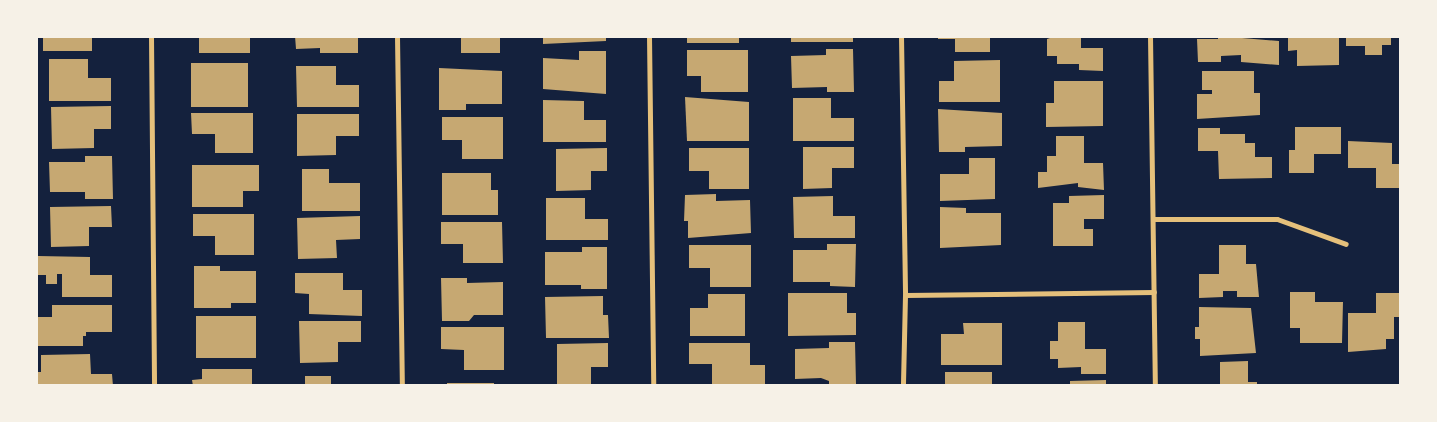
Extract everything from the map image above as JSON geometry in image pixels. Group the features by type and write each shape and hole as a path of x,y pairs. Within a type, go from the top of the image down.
{"street":[{"path":"150,36 154,386"},
{"path":"397,36 402,386"},
{"path":"649,36 653,386"},
{"path":"901,36 905,295 903,386"},
{"path":"1150,36 1155,386"},
{"path":"1154,219 1277,219 1346,244"},
{"path":"905,295 1154,292"}],"building":[{"path":"43,36 92,36 92,51 43,51"},
{"path":"199,36 250,36 250,53 199,53"},
{"path":"295,36 358,36 358,53 320,53 320,48 296,49"},
{"path":"461,36 500,36 500,53 461,53"},
{"path":"543,36 606,36 606,41 543,44"},
{"path":"687,36 739,36 739,43 687,43"},
{"path":"791,36 853,36 853,42 791,42"},
{"path":"938,36 990,36 990,52 955,52 955,39 938,39"},
{"path":"1056,36 1081,36 1081,48 1103,48 1103,71 1079,70 1079,64 1057,64 1057,56 1047,56 1047,39"},
{"path":"1218,36 1279,41 1279,65 1241,62 1241,55 1221,56 1221,62 1198,62 1197,39 1218,39"},
{"path":"1288,36 1339,36 1339,65 1297,66 1297,50 1288,51"},
{"path":"1346,36 1391,36 1391,45 1382,45 1382,55 1365,55 1365,46 1346,46"},
{"path":"826,49 853,49 854,92 827,92 827,87 792,88 791,56 826,55"},
{"path":"687,50 748,50 748,92 701,92 701,76 687,76"},
{"path":"579,51 606,51 606,94 543,89 543,58 579,60"},
{"path":"49,59 88,59 88,78 111,78 111,101 49,101"},
{"path":"1000,60 1000,102 939,102 939,81 954,81 954,61"},
{"path":"191,63 248,63 248,107 191,107"},
{"path":"296,66 336,66 336,85 359,85 359,107 297,107"},
{"path":"439,68 502,71 502,104 466,104 466,110 439,110"},
{"path":"1202,71 1254,71 1254,93 1260,93 1260,115 1197,119 1197,94 1212,94 1212,90 1202,90"},
{"path":"1054,81 1103,81 1103,126 1046,127 1046,103 1054,103"},
{"path":"685,97 749,102 749,141 687,141"},
{"path":"793,98 831,98 831,118 854,118 854,141 793,141"},
{"path":"543,100 584,101 584,120 606,120 606,142 543,142"},
{"path":"111,106 111,129 94,129 94,148 52,149 51,107"},
{"path":"938,109 1002,113 1002,146 965,147 965,152 939,152"},
{"path":"191,113 253,113 253,153 215,153 215,134 192,134"},
{"path":"297,114 359,114 359,136 336,136 336,155 297,156"},
{"path":"442,117 503,117 503,159 462,159 462,140 442,140"},
{"path":"1295,127 1341,127 1341,154 1314,154 1314,173 1289,173 1289,150 1295,150"},
{"path":"1198,128 1220,128 1220,134 1245,134 1245,143 1255,143 1255,157 1272,157 1272,178 1219,179 1218,151 1198,151"},
{"path":"1056,136 1084,136 1084,163 1103,163 1104,190 1078,187 1078,183 1038,188 1038,172 1047,172 1047,156 1056,156"},
{"path":"1348,141 1392,143 1392,164 1399,164 1399,188 1376,188 1376,168 1348,168"},
{"path":"803,147 854,147 854,168 832,168 832,188 803,189"},
{"path":"607,148 607,171 591,171 591,190 556,191 556,149"},
{"path":"689,148 749,148 749,189 709,189 709,171 689,171"},
{"path":"85,156 112,156 113,199 85,199 85,192 50,192 49,162 85,162"},
{"path":"969,158 995,158 995,199 940,201 940,174 969,174"},
{"path":"192,165 259,165 259,191 243,191 243,207 192,207"},
{"path":"302,169 329,169 329,183 360,183 360,211 302,211"},
{"path":"442,173 491,173 491,190 498,190 498,215 442,215"},
{"path":"716,194 716,201 750,200 751,233 688,238 688,221 684,221 685,195"},
{"path":"1104,195 1104,219 1084,219 1084,229 1093,229 1093,246 1053,246 1053,203 1069,203 1069,196"},
{"path":"833,196 833,216 855,216 855,238 794,238 793,197"},
{"path":"546,198 585,198 585,219 608,219 608,240 546,240"},
{"path":"111,206 112,227 89,227 89,246 51,247 50,207"},
{"path":"940,207 966,208 966,213 1001,213 1001,245 940,248"},
{"path":"193,214 254,214 254,255 215,255 215,236 193,236"},
{"path":"360,216 360,239 336,240 337,258 298,259 297,218"},
{"path":"441,222 502,222 503,263 463,263 463,244 441,244"},
{"path":"827,244 856,244 855,287 830,286 830,282 793,282 793,250 827,250"},
{"path":"689,245 751,245 751,287 710,287 710,268 689,268"},
{"path":"1219,245 1246,245 1246,264 1256,264 1259,297 1237,297 1237,291 1223,291 1223,297 1199,298 1199,274 1219,274"},
{"path":"582,247 607,247 607,289 581,289 581,285 545,285 545,252 582,252"},
{"path":"38,256 90,257 90,275 112,275 112,297 62,297 62,274 57,274 57,284 46,284 46,275 38,275"},
{"path":"194,266 220,266 220,271 256,271 256,303 231,303 231,308 194,308"},
{"path":"295,273 343,273 343,290 362,290 362,316 309,314 309,294 295,293"},
{"path":"441,278 467,278 467,283 503,282 503,315 474,315 469,321 442,321"},
{"path":"1290,292 1315,292 1315,302 1343,302 1342,343 1300,343 1300,328 1290,328"},
{"path":"788,293 847,293 847,313 856,313 856,335 788,336"},
{"path":"1376,293 1400,293 1401,317 1394,317 1394,339 1386,339 1386,349 1348,352 1348,313 1376,313"},
{"path":"708,294 745,294 745,336 690,336 690,308 708,308"},
{"path":"603,296 603,315 608,315 609,338 546,338 545,297"},
{"path":"52,305 112,305 112,332 86,332 86,336 83,336 83,346 38,346 38,317 52,317"},
{"path":"1199,307 1251,308 1256,353 1200,356 1200,339 1195,339 1195,327 1199,327"},
{"path":"196,316 256,316 256,358 196,358"},
{"path":"299,321 361,321 361,342 338,342 338,362 300,363"},
{"path":"1058,322 1085,322 1085,349 1106,349 1106,374 1081,374 1081,367 1058,368 1058,359 1050,359 1050,341 1058,341"},
{"path":"963,323 1002,323 1002,365 941,365 941,334 964,334"},
{"path":"441,327 504,327 504,370 464,370 464,350 441,349"},
{"path":"829,342 855,342 856,384 829,385 829,381 821,378 795,379 795,349 829,348"},
{"path":"608,343 608,367 591,367 591,386 557,386 557,344"},
{"path":"689,343 750,343 750,365 765,365 765,384 712,384 712,364 689,364"},
{"path":"90,354 91,374 112,374 113,386 36,386 36,372 41,372 41,355"},
{"path":"1248,361 1248,382 1257,382 1257,386 1220,386 1220,362"},
{"path":"202,369 252,369 252,386 193,386 192,380 202,379"},
{"path":"945,372 992,372 992,386 945,386"},
{"path":"305,376 331,376 331,386 305,386"},
{"path":"1106,380 1106,386 1070,386 1070,381"},
{"path":"447,383 494,383 494,386 447,386"}]}
